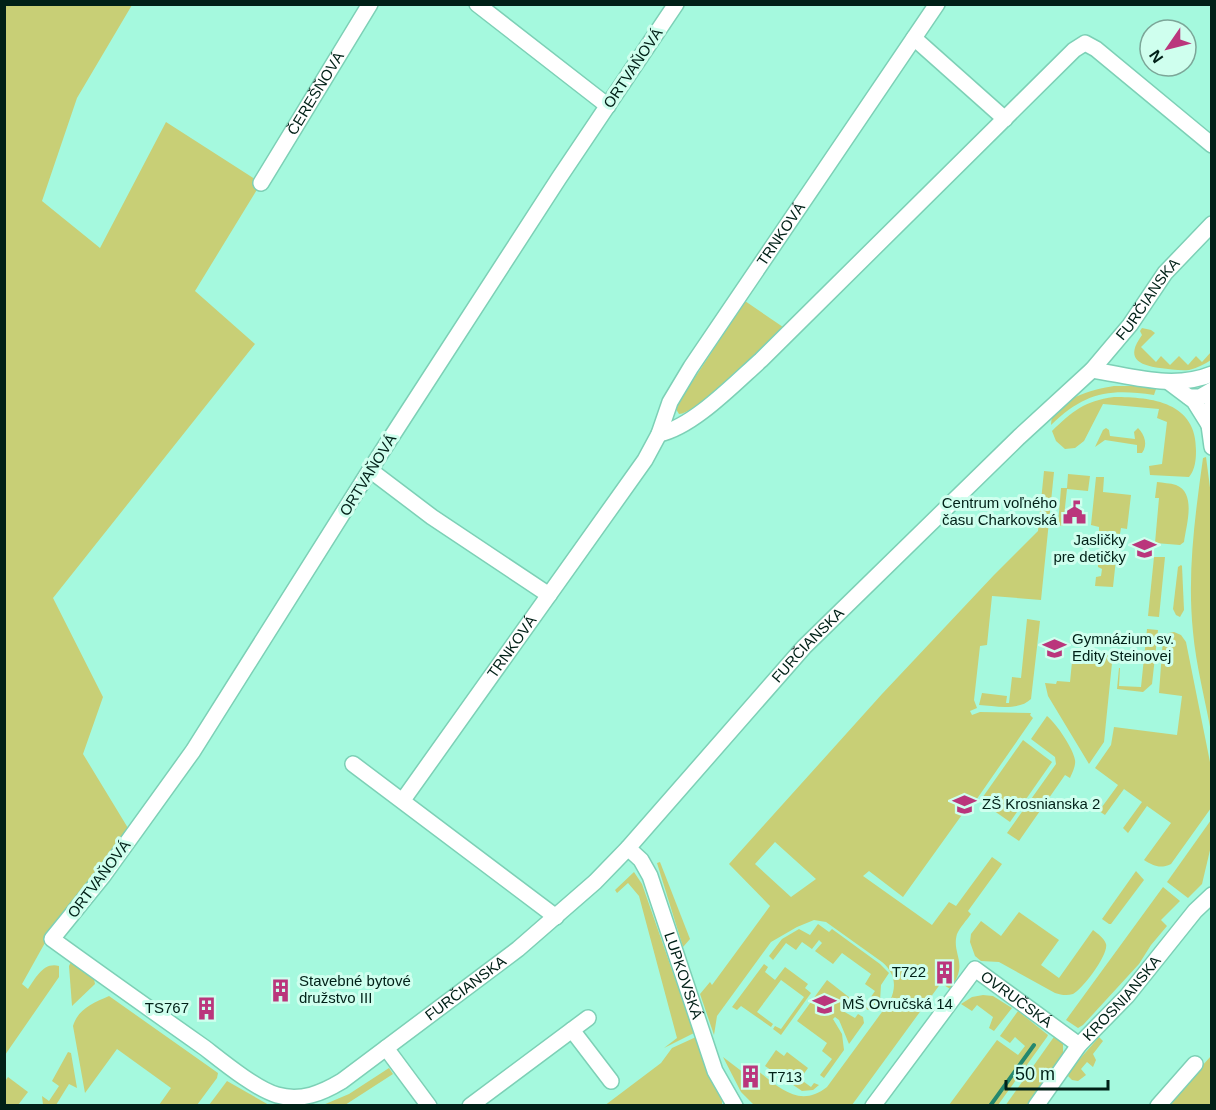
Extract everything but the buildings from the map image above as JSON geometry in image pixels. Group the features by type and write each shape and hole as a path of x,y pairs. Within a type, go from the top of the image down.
{"street":[{"name":"ČEREŠŇOVÁ","path":"261,183 370,4"},
{"path":"477,4 608,106"},
{"name":"ORTVAŇOVÁ","path":"288,1097 275,1095 263,1089 52,939 103,876 193,751 370,470 676,4"},
{"name":"TRNKOVÁ","path":"403,800 645,460 659,434 670,402 691,367 937,4"},
{"path":"914,38 1005,119"},
{"path":"659,434 668,432 686,422 719,398 761,360 1074,50 1085,43 1096,49 1212,145"},
{"name":"FURČIANSKA","path":"288,1097 307,1097 325,1091 342,1081 472,984 556,917 628,848 804,647 1019,437 1092,370 1130,325 1165,273 1212,224"},
{"path":"1092,370 1170,383 1212,375"},
{"path":"1193,380 1201,384 1210,398 1209,425 1212,447"},
{"path":"1170,383 1189,397 1202,411 1209,425"},
{"path":"1189,397 1210,398"},
{"path":"370,470 432,517 549,595"},
{"path":"353,764 556,917"},
{"name":"LUPKOVSKÁ","path":"628,848 646,868 706,1047 720,1080 735,1106"},
{"name":"KROSNIANSKA","path":"1036,1106 1079,1045 1127,996 1196,911 1212,895"},
{"name":"OVRUČSKÁ","path":"873,1106 975,969 1079,1045"},
{"path":"470,1106 588,1018"},
{"path":"572,1030 611,1081"},
{"path":"386,1048 429,1106"},
{"path":"1158,1106 1195,1064"}],"green space":[{"path":"5,5 132,5 77,98 42,201 100,248 166,122 261,183 195,291 255,344 53,598 103,697 83,754 131,833 51,932 22,984 28,989 44,969 53,965 59,966 59,977 5,1055"},
{"path":"745,301 783,327 715,391 688,411 679,414 676,409 677,405"},
{"path":"1142,328 1155,333 1141,347 1156,362 1161,356 1170,365 1179,356 1188,365 1196,356 1202,362 1211,352 1211,360 1189,370 1146,365 1134,355 1142,335 1140,331"},
{"path":"1114,386 1156,389 1154,395 1123,392 1098,395 1075,406 1051,425 1053,416 1066,402 1085,393"},
{"path":"1114,397 1157,401 1181,412 1189,422 1194,435 1196,451 1193,471 1189,477 1150,475 1149,466 1162,464 1167,422 1157,418 1159,409 1103,404 1084,441 1075,448 1065,449 1056,441 1052,431 1073,413 1087,404"},
{"path":"1106,428 1110,436 1135,439 1134,432 1138,428 1145,440 1142,453 1137,453 1137,445 1105,440 1095,447"},
{"path":"1206,457 1212,503 1211,732 1198,669 1191,610 1197,501 1203,458"},
{"path":"1044,471 1054,472 1041,600 992,596 987,645 980,646 974,700 977,708 970,711 972,715 980,712 1031,713 1033,718 972,806 969,805 903,897 869,871 863,876 932,925 949,902 956,906 992,857 1002,864 968,911 971,914 957,934 959,972 956,980 950,989 941,983 852,1105 754,1105 741,1092 723,1057 744,1073 741,1076 752,1086 760,1077 751,1069 753,1067 779,1087 797,1096 816,1093 827,1087 890,1001 894,990 894,980 882,962 826,922 814,920 771,942 717,1016 714,1035 700,994 710,982 712,985 770,906 729,864 882,694 1038,531","holes":["775,842 816,879 791,897 755,864"]},
{"path":"1068,474 1090,476 1088,491 1067,489 1063,526 1058,525 1061,488 1067,488"},
{"path":"1096,477 1104,477 1103,492 1131,495 1127,529 1121,528 1120,534 1099,532 1099,527 1091,525"},
{"path":"1157,482 1176,485 1186,495 1188,519 1184,542 1180,545 1155,543 1159,498 1155,498"},
{"path":"1098,557 1116,559 1113,587 1095,586 1096,577 1101,576 1102,569 1098,567"},
{"path":"1154,557 1165,557 1159,617 1148,616"},
{"path":"1181,565 1184,610 1180,617 1173,609 1178,567"},
{"path":"1027,619 1040,621 1031,699 1026,703 1013,706 979,705 982,693 1007,696 1006,703 1009,703 1012,677 1021,678"},
{"path":"1147,629 1158,630 1152,684 1143,692 1117,689 1119,668 1119,686 1141,687"},
{"path":"1174,632 1181,635 1186,642 1211,767 1211,808 1171,864 1160,867 1144,860 1171,823 1147,806 1128,833 1123,828 1142,802 1124,789 1105,815 1099,811 1118,785 1095,768 1111,745 1114,727 1177,735 1182,696 1159,693 1163,638"},
{"path":"1073,652 1122,656 1121,663 1112,663 1104,742 1089,764 1048,696 1045,683 1070,682"},
{"path":"1047,716 1068,743 1074,755 1075,765 1070,778 1065,775 1019,841 1007,833 1056,764 1055,757 1031,739"},
{"path":"1023,740 1052,762 1010,822 980,801"},
{"path":"1211,820 1211,846 1202,884 1188,898 1167,882"},
{"path":"660,862 690,939 683,947 657,863"},
{"path":"1136,871 1144,880 1109,924 1102,919"},
{"path":"634,872 642,884 694,1033 664,1048 677,1038 639,896 628,883 617,893 615,890"},
{"path":"1163,887 1180,901 1161,920 1167,926 1139,964 1078,1028 1066,1020"},
{"path":"1019,912 1059,940 1041,965 1059,978 1093,930 1104,940 1106,949 1100,963 1073,994 1055,993 999,962 981,961 975,956 970,942 971,934 981,921 1001,936"},
{"path":"818,924 829,932 832,929 889,973 881,985 880,1001 874,1010 864,1007 875,991 865,984 871,974 842,953 833,964 815,951 822,943 819,940 812,949 802,942 796,950 786,943 773,960 769,956 782,939 799,929 810,935"},
{"path":"71,962 94,979 95,984 72,1006 69,966"},
{"path":"764,964 768,967 765,972 775,980 785,967 808,984 805,988 811,993 781,1035 773,1029 775,1026 781,1029 804,997 781,980 757,1012 773,1024 771,1027 741,1006 737,1010 732,1007"},
{"path":"827,980 850,998 843,1011 855,1018 858,1014 863,1017 864,1023 849,1044 839,1020 835,1017 833,1019 842,1034 844,1050 824,1078 820,1075 832,1059 822,1051 827,1043 797,1021"},
{"path":"109,996 218,1073 217,1078 197,1105 159,1105 171,1088 117,1049 85,1093 73,1026 82,1011"},
{"path":"993,996 1012,1008 994,1031 989,1028 993,1017 977,1005 972,1011 961,1004 972,997"},
{"path":"1018,1011 1048,1035 998,1105 949,1105 997,1040 1018,1055 1025,1046 1015,1037 1010,1043 1000,1036"},
{"path":"1056,1034 1063,1044 1063,1053 1028,1105 1005,1106"},
{"path":"696,1037 722,1106 604,1106 661,1063 672,1048"},
{"path":"1099,1037 1103,1041 1093,1054 1096,1060 1093,1067 1087,1062 1081,1069 1086,1075 1078,1081 1072,1080 1068,1076 1071,1069"},
{"path":"776,1050 784,1056 787,1052 808,1068 800,1079 811,1087 814,1083 819,1085 813,1090 802,1091 765,1066"},
{"path":"68,1052 71,1053 77,1088 69,1084 56,1105 43,1105 42,1096 49,1101 59,1086 52,1081"},
{"path":"1211,1056 1211,1105 1166,1106"},
{"path":"389,1068 393,1074 345,1105 323,1105 349,1094"},
{"path":"8,1077 28,1092 18,1105 5,1105 5,1081"},
{"path":"227,1081 269,1105 209,1105"}],"waterway":[{"path":"990,1106 1034,1045"}],"place":[{"name":"Centrum voľného času Charkovská","path":"1075,512"},
{"name":"Jasličky pre detičky","path":"1144,549"},
{"name":"Gymnázium sv. Edity Steinovej","path":"1054,648"},
{"name":"ZŠ Krosnianska 2","path":"964,804"},
{"name":"T722","path":"944,972"},
{"name":"Stavebné bytové družstvo III","path":"281,990"},
{"name":"MŠ Ovručská 14","path":"824,1004"},
{"name":"TS767","path":"207,1008"},
{"name":"T713","path":"750,1077"}]}
